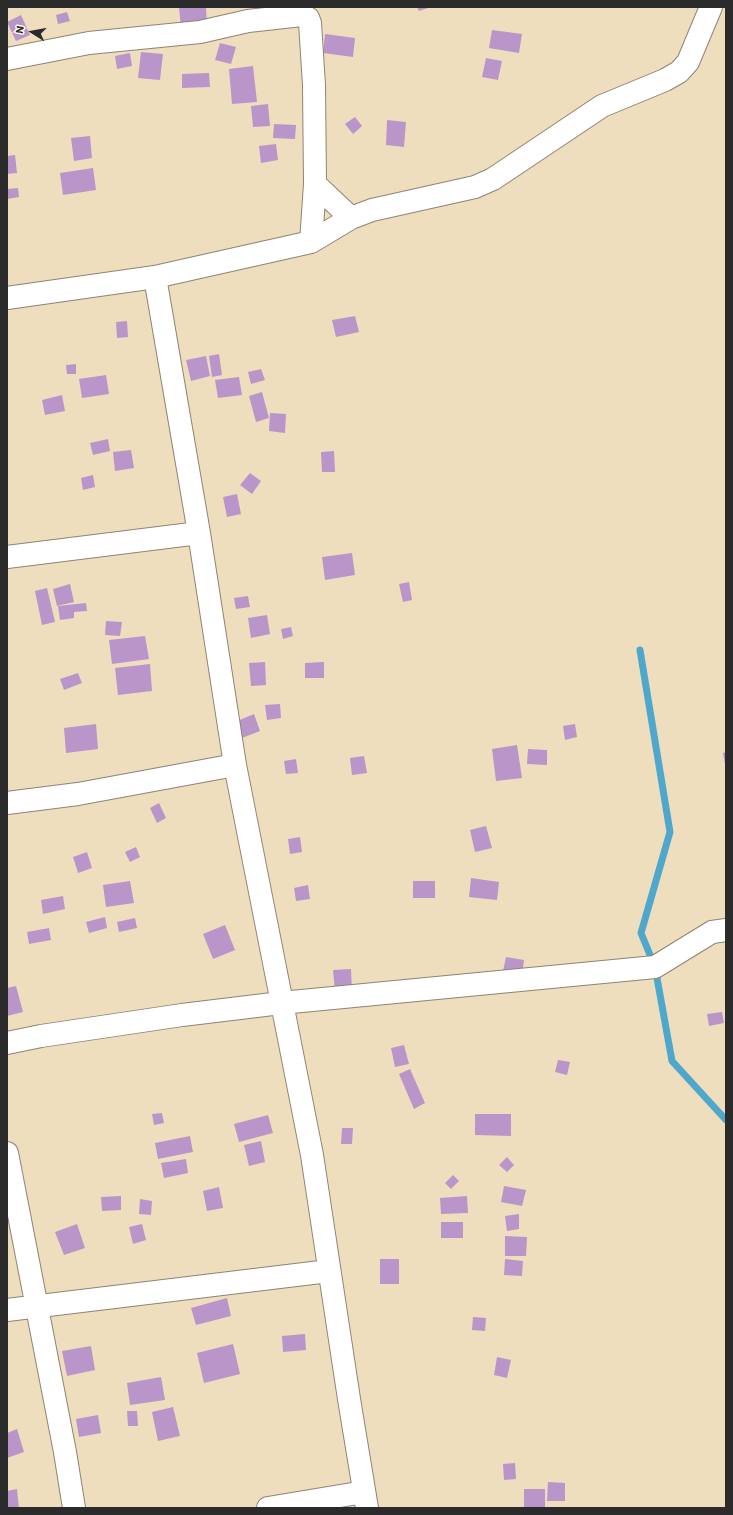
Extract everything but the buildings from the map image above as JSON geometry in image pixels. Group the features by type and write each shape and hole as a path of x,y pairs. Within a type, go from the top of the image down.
{"street":[{"path":"7,298 155,277 310,242 351,218 372,210 475,187 493,179 602,106 665,80 679,72 688,62 711,7"},
{"path":"7,59 89,43 200,32 256,20 302,15 308,18 310,23 314,85 315,184 310,242"},
{"path":"315,184 351,218"},
{"path":"155,277 199,533 235,765 312,1156 365,1500 268,1508"},
{"path":"7,557 199,533"},
{"path":"7,803 78,794 235,765"},
{"path":"7,1043 41,1036 182,1014 655,967 712,932 726,930"},
{"path":"7,1153 65,1452 74,1508"},
{"path":"7,1310 329,1271"}],"waterway":[{"path":"640,650 670,832 641,933 655,967 672,1061 726,1120"}]}
